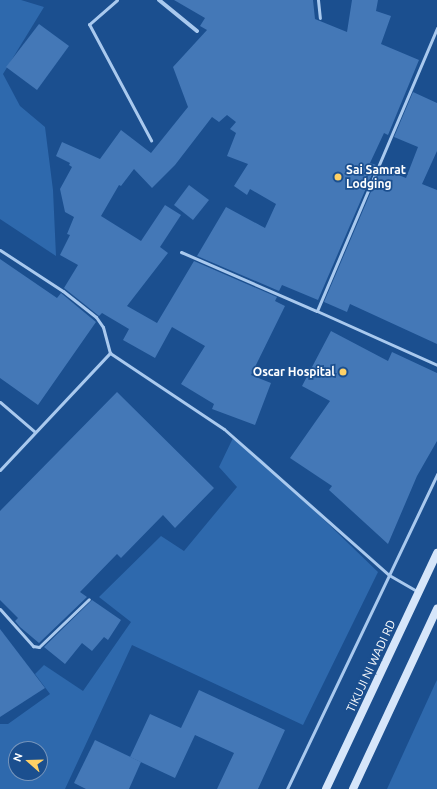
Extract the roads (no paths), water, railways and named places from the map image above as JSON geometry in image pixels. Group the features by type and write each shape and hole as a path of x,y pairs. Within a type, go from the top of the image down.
{"main road":[{"name":"TIKUJI NI WADI RD","path":"326,789 437,553"},
{"path":"353,789 437,609"}],"street":[{"path":"159,0 197,31"}],"lane":[{"path":"117,0 89,24 151,140"},
{"path":"318,0 320,18"},
{"path":"317,311 437,28"},
{"path":"0,250 63,291 96,317 103,327 110,353 224,429 389,575 419,592"},
{"path":"181,252 437,365"},
{"path":"0,470 110,353"},
{"path":"0,402 35,432"},
{"path":"287,789 437,474"},
{"path":"0,609 33,646 39,648 89,599"}],"place":[{"name":"Sai Samrat Lodging","path":"338,177"},
{"name":"Oscar Hospital","path":"343,372"}]}
